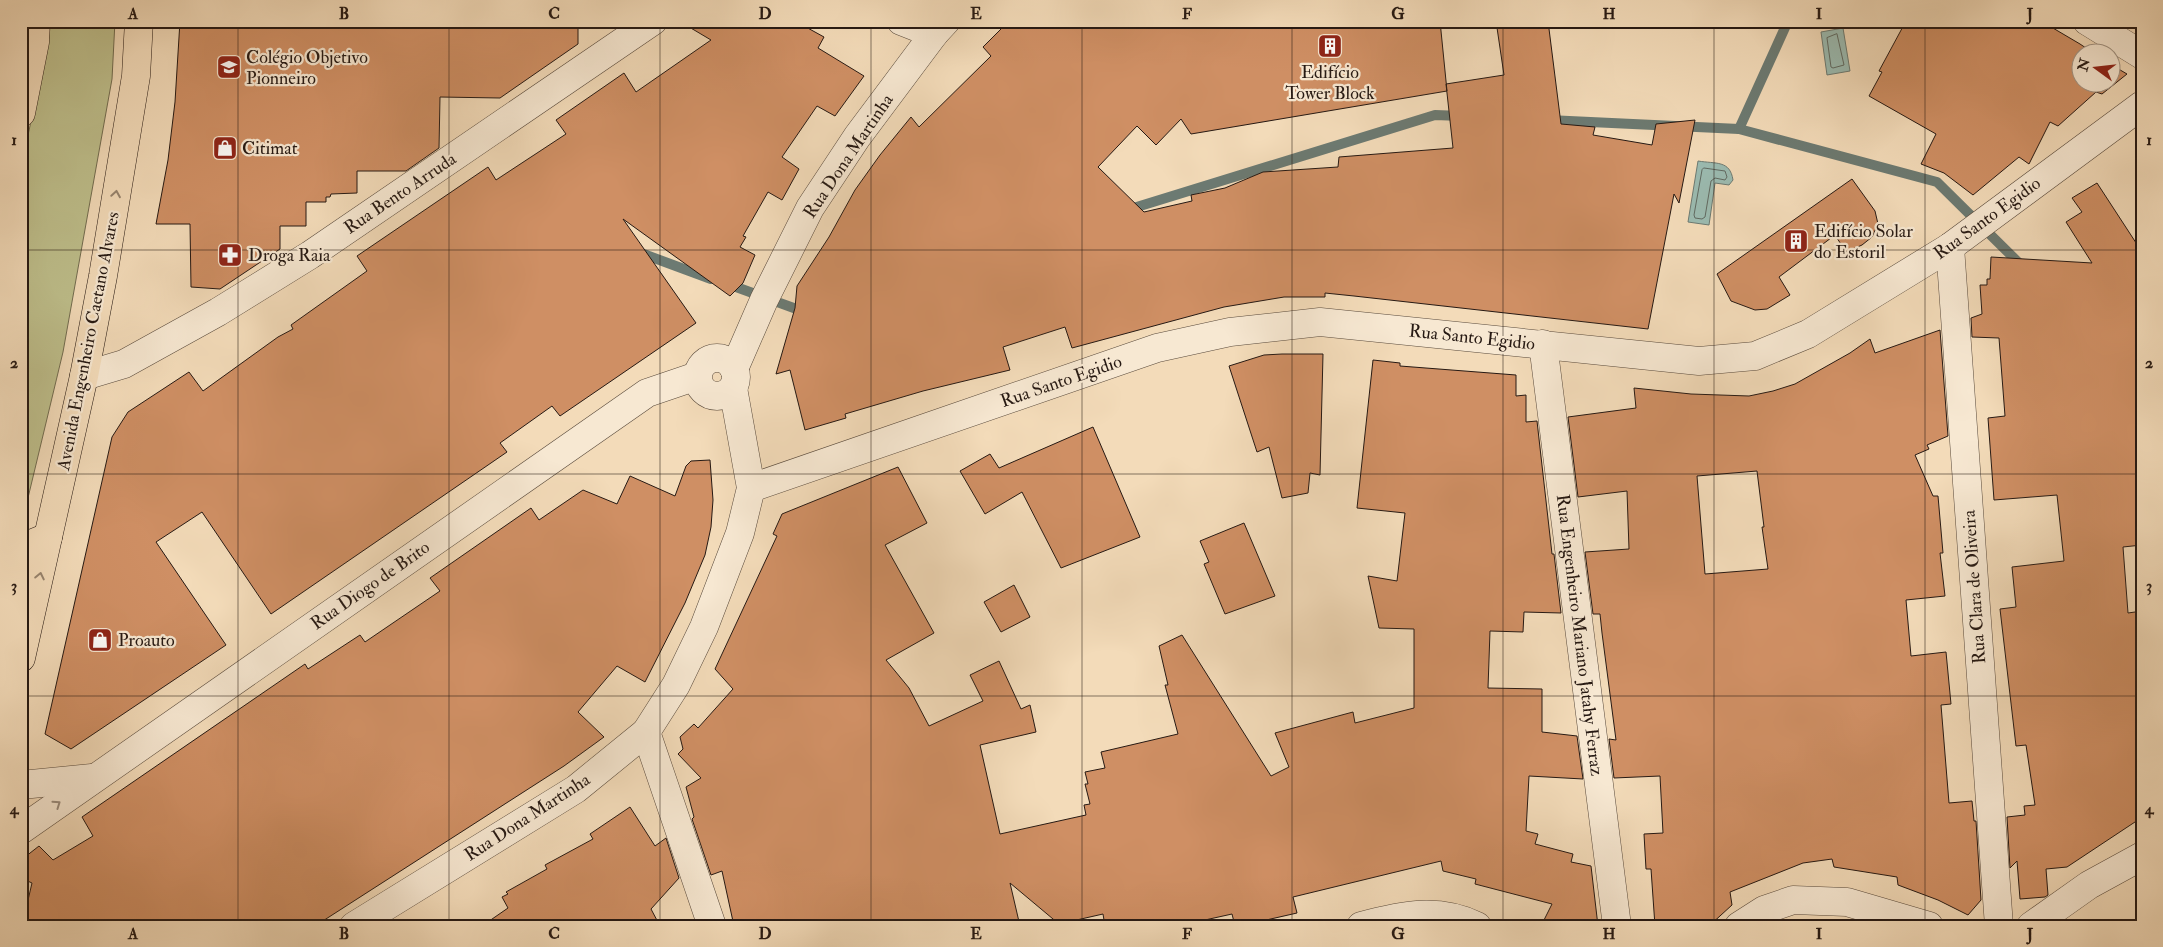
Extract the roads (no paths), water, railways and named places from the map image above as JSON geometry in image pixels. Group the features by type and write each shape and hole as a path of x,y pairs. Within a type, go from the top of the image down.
{"main road":[{"path":"21,112 35,42 36,21"},
{"name":"Avenida Engenheiro Caetano Alvares","path":"21,658 84,376 104,276 136,76 139,21"},
{"path":"21,548 48,538"}],"street":[{"name":"Rua Bento Arruda","path":"84,376 124,364 218,312 310,254 653,21"},
{"path":"901,21 940,28"},
{"path":"2087,21 2142,55"},
{"name":"Rua Dona Martinha","path":"717,380 764,300 810,208 857,137 940,28"},
{"name":"Rua Santo Egidio","path":"751,488 1157,348 1230,332 1320,322 1699,361 1755,356 1808,334 1950,247 2142,105"},
{"name":"Rua Clara de Oliveira","path":"1950,247 1999,926"},
{"name":"Rua Engenheiro Mariano Jatahy Ferraz","path":"1543,344 1617,926"},
{"path":"717,380 751,488"},
{"name":"Rua Diogo de Brito","path":"21,830 647,393 717,380"},
{"name":"Rua Dona Martinha","path":"354,926 576,789 646,732 676,685 704,627 740,533 751,488"},
{"path":"646,732 712,926"},
{"path":"21,784 94,778"},
{"path":"2031,926 2089,885 2142,856"},
{"path":"1739,926 1764,910 1792,900 1847,914 1929,926"},
{"path":"1361,926 1402,915 1434,914 1464,920 1478,926"}],"water":[{"path":"1843,28 1850,71 1827,75 1821,32"},
{"path":"1698,161 1725,166 1729,169 1733,180 1729,185 1715,183 1709,225 1688,222"}],"waterway":[{"path":"1739,129 1788,21"},
{"path":"1127,210 1435,115 1461,116"},
{"path":"1548,120 1739,129 1937,182 2024,268"},
{"path":"638,252 711,279"},
{"path":"725,283 802,311 808,309"}],"place":[{"name":"Edifício Tower Block","path":"1330,46"},
{"name":"Colégio Objetivo Pionneiro","path":"229,67"},
{"name":"Citimat","path":"225,148"},
{"name":"Edifício Solar do Estoril","path":"1796,241"},
{"name":"Droga Raia","path":"230,255"},
{"name":"Proauto","path":"100,640"}]}
